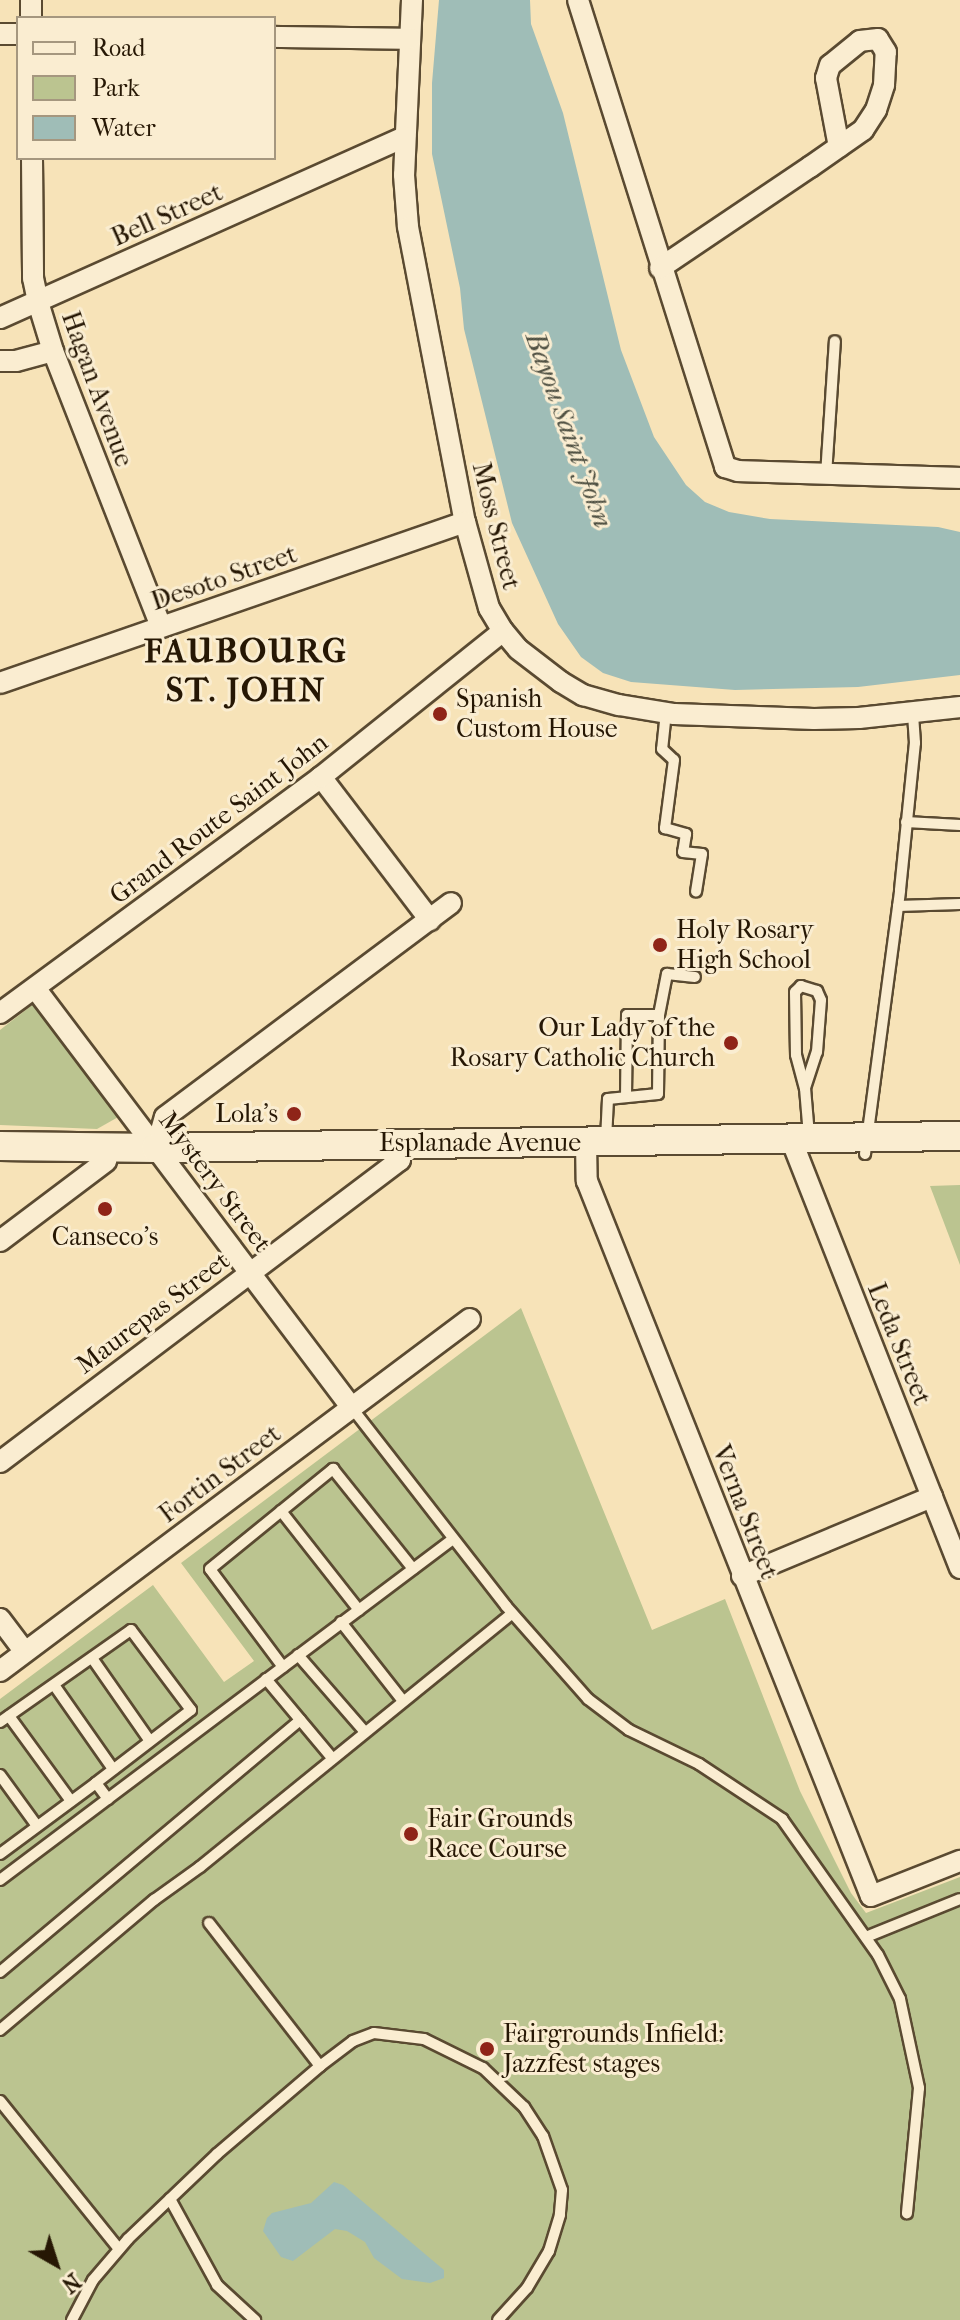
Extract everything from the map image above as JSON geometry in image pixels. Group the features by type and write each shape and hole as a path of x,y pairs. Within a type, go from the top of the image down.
{"street":[{"name":"Moss Street","path":"412,0 405,137 408,227 465,522 489,608 503,631 535,664 583,695 666,712 814,719 960,707"},
{"path":"578,0 725,467 738,471 960,478"},
{"path":"276,37 410,39"},
{"path":"660,268 839,147 863,130 876,110 884,85 886,52 878,39 860,41 830,65 826,78 839,147"},
{"name":"Bell Street","path":"0,318 405,137"},
{"name":"Hagan Avenue","path":"32,160 33,278 38,302 53,351 161,627"},
{"path":"0,361 16,361 53,351"},
{"name":"Desoto Street","path":"0,683 465,522"},
{"name":"Grand Route Saint John","path":"0,1013 321,777 503,631"},
{"path":"321,777 430,920"},
{"path":"162,1155 165,1117 451,903"},
{"name":"Mystery Street","path":"35,988 352,1408"},
{"name":"Esplanade Avenue","path":"866,1146 960,1136"},
{"name":"Esplanade Avenue","path":"0,1146 162,1155 799,1144 960,1153"},
{"name":"Leda Street","path":"799,1144 960,1568"},
{"name":"Verna Street","path":"593,1148 587,1181 871,1896 960,1861"},
{"name":"Maurepas Street","path":"0,1462 251,1271 400,1151"},
{"name":"Esplanade Avenue","path":"0,1162 106,1161 162,1155"},
{"path":"0,1241 106,1161"},
{"name":"Fortin Street","path":"0,1671 470,1319"},
{"path":"742,1576 932,1497"},
{"path":"0,1619 25,1652"}],"lane":[{"path":"826,475 835,341"},
{"path":"666,712 662,749 674,760 665,828 686,834 683,852 702,854 696,892"},
{"path":"866,1146 898,906 915,743 913,713"},
{"path":"906,822 960,825"},
{"path":"898,906 960,904"},
{"path":"593,1148 608,1099 658,1094 659,1015 667,974 695,977"},
{"path":"799,1144 805,1088 817,1052 821,1000 817,991 801,986 795,992 796,1055 805,1088"},
{"path":"626,1097 627,1015 659,1015"},
{"path":"352,1408 512,1613 588,1699 629,1730 699,1764 782,1819 866,1937 900,1999 919,2088 907,2213"},
{"path":"283,1667 210,1569 333,1469 413,1569"},
{"path":"281,1511 359,1610"},
{"path":"0,1880 453,1539"},
{"path":"0,2030 154,1900 512,1613"},
{"path":"341,1622 403,1701"},
{"path":"0,1854 96,1783 191,1710 131,1630 5,1719 71,1801"},
{"path":"298,1655 365,1732"},
{"path":"92,1658 150,1741"},
{"path":"266,1679 333,1759"},
{"path":"54,1685 113,1769"},
{"path":"0,1972 300,1720"},
{"path":"0,1775 37,1826"},
{"path":"96,1783 108,1799"},
{"path":"866,1937 960,1899"},
{"path":"209,1923 320,2066"},
{"path":"72,2320 93,2280 119,2249 170,2199 320,2066 353,2041 374,2033 424,2039 483,2068 524,2107 543,2136 562,2190 560,2215 549,2251 527,2288 498,2320"},
{"path":"0,2101 119,2249"},
{"path":"170,2199 217,2285 255,2320"}],"green space":[{"path":"36,1002 120,1116 97,1129 0,1125 0,1030"},
{"path":"960,1185 960,1265 930,1186"},
{"name":"Fair Grounds Race Course","path":"521,1308 652,1630 725,1599 800,1791 851,1893 866,1913 960,1877 960,2320 0,2320 0,1699 153,1585 224,1682 254,1661 181,1563"}],"water":[{"name":"Bayou Saint John","path":"439,0 530,0 531,24 563,113 621,350 654,437 686,485 705,502 729,512 770,519 938,527 960,532 960,675 858,687 735,690 631,682 603,673 581,657 558,624 512,523 464,329 460,288 432,154 432,83"},
{"path":"334,2182 343,2185 444,2270 444,2278 430,2283 402,2279 374,2258 365,2242 347,2231 335,2229 293,2261 281,2257 263,2231 267,2218 272,2213 311,2203"}],"place":[{"name":"Spanish Custom House","path":"440,714"},
{"name":"Holy Rosary High School","path":"660,945"},
{"name":"Our Lady of the Rosary Catholic Church","path":"731,1043"},
{"name":"Lola's","path":"294,1114"},
{"name":"Canseco's","path":"105,1209"},
{"name":"Fair Grounds Race Course","path":"411,1834"},
{"name":"Fairgrounds Infield: Jazzfest stages","path":"487,2049"}],"district":[{"name":"FAUBOURG ST. JOHN","path":"246,670"}]}
